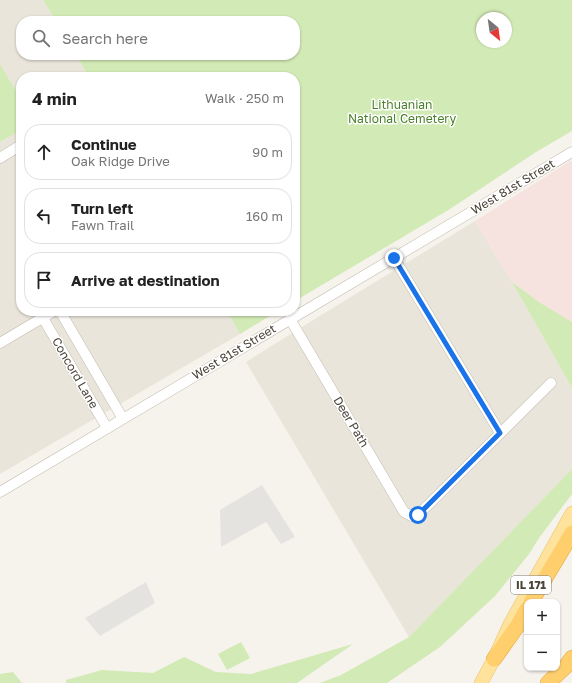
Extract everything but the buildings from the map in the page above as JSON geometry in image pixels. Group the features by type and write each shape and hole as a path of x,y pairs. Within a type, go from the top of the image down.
{"highway":[{"path":"533,599 572,533"},
{"path":"494,658 518,626 524,615"},
{"path":"548,683 566,666 572,658"}],"main road":[{"name":"IL 171","path":"481,683 510,624 572,513"}],"street":[{"path":"0,158 16,148"},
{"name":"West 81st Street","path":"300,313 572,152"},
{"path":"394,258 500,433 551,383"},
{"path":"0,331 3,341 46,316"},
{"name":"Concord Lane","path":"63,316 123,419"},
{"name":"West 81st Street","path":"0,492 295,316"},
{"name":"Concord Lane","path":"43,318 107,428"},
{"name":"Deer Path","path":"290,319 404,512 411,516 418,515 500,433"}],"shaded area":[{"path":"0,0 43,0 53,16 16,16 16,60 79,60 86,72 16,72 16,91 0,64"},
{"path":"16,133 16,316 230,316 240,334 0,474 0,142"},
{"path":"572,160 572,322 539,302 512,282 475,221"},
{"path":"475,221 512,282 572,388 572,469 409,637 246,362"},
{"path":"262,485 295,537 281,544 266,522 221,547 220,510"},
{"path":"146,582 155,603 100,636 85,618"}],"green space":[{"name":"Lithuanian National Cemetery","path":"43,0 572,0 572,131 536,152 450,209 300,298 300,72 86,72 79,60 300,60 300,16 53,16"},
{"path":"0,64 16,91 16,133 0,142"},
{"path":"512,282 539,302 572,322 572,388"},
{"path":"230,316 270,316 240,334"},
{"path":"572,469 572,494 529,554 495,596 440,647 387,683 320,683 341,675 409,637"},
{"path":"241,642 250,658 227,670 218,654"},
{"path":"353,644 297,683 66,683 66,680 102,670 153,673 184,657 216,672 251,674"},
{"path":"13,672 22,683 0,683 0,674"}],"route":[{"path":"394,258 500,433 418,515"}]}
